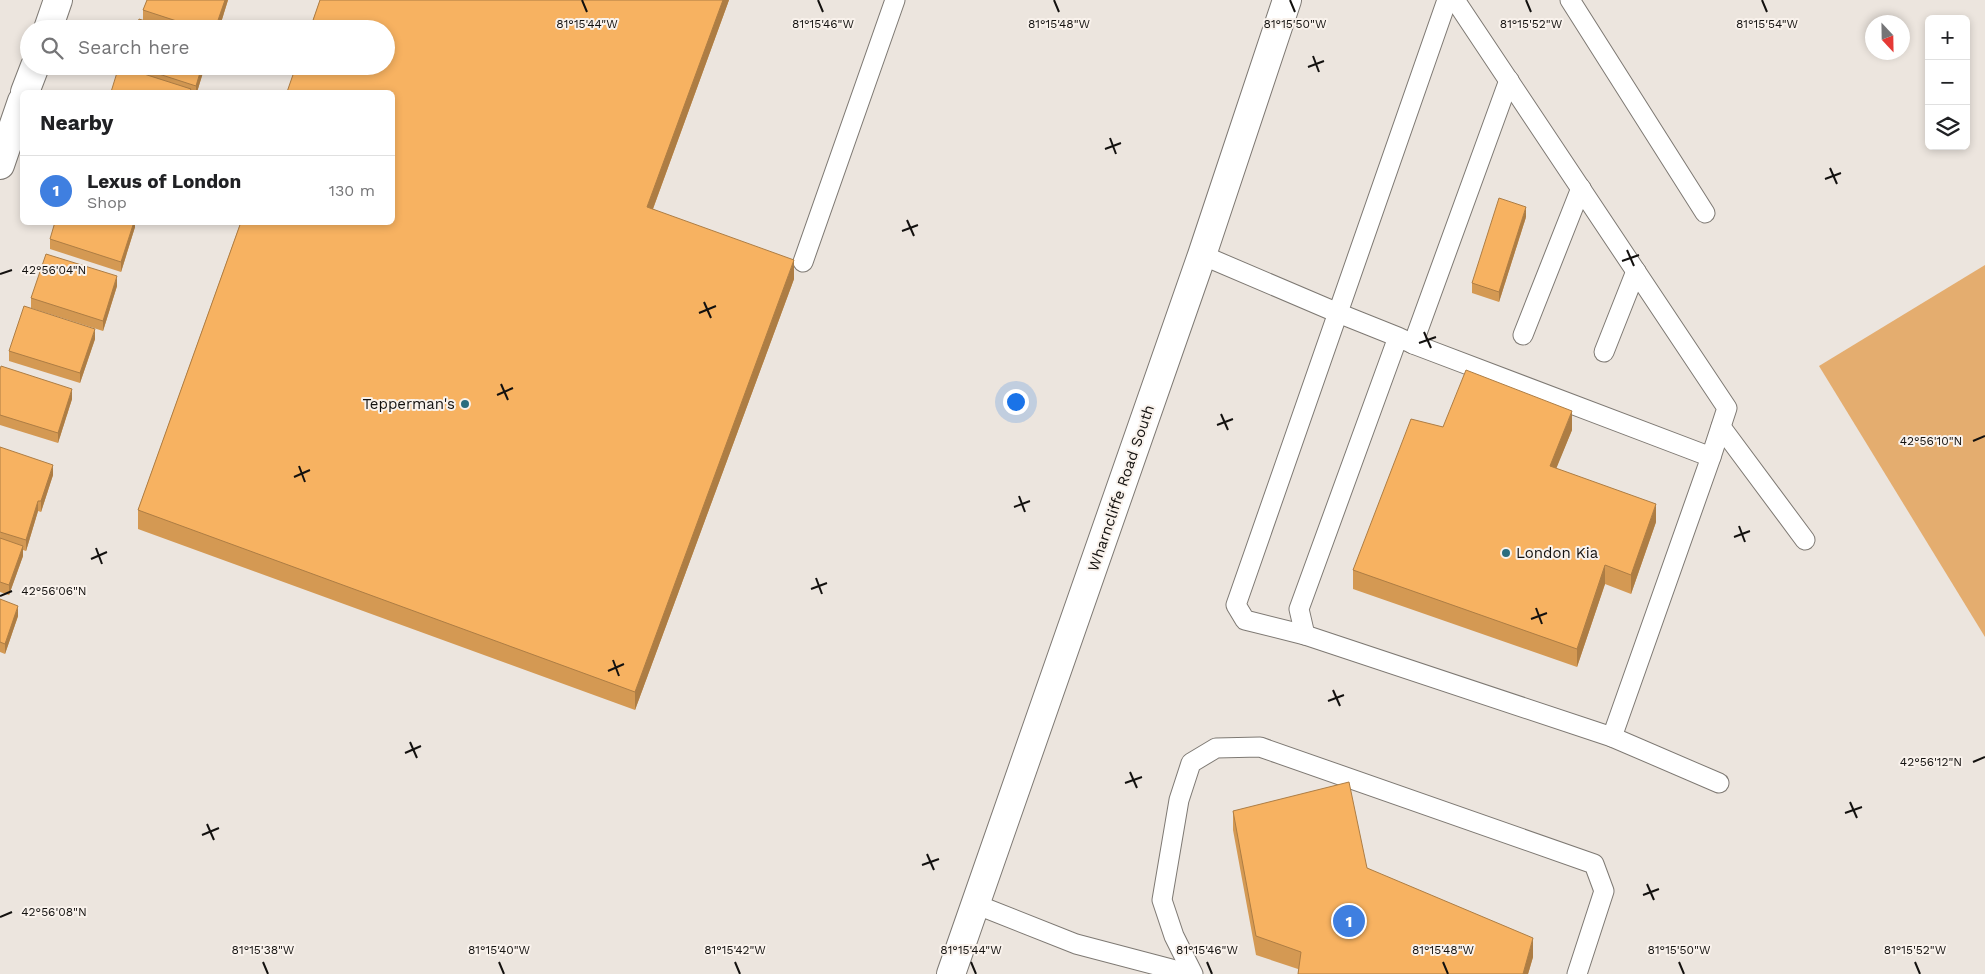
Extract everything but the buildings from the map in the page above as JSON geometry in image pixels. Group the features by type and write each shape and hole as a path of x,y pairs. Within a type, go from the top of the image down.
{"main road":[{"path":"51,20 58,0"},
{"name":"Wharncliffe Road South","path":"951,974 1202,255 1287,0"},
{"path":"26,90 32,75"},
{"path":"0,165 20,107"}],"lane":[{"path":"803,262 895,0"},
{"path":"1447,0 1236,605 1245,620 1305,635 1612,737 1719,783"},
{"path":"1455,0 1727,408 1612,737"},
{"path":"1570,0 1706,213"},
{"path":"1305,635 1299,609 1509,80"},
{"path":"1523,335 1581,188"},
{"path":"1202,255 1406,341 1711,457"},
{"path":"1604,352 1636,270"},
{"path":"1721,427 1805,540"},
{"path":"1191,974 1174,936 1162,900 1179,800 1191,763 1216,748 1260,747 1594,864 1604,891 1577,974"},
{"path":"976,904 1076,944 1191,974"}],"shaded area":[{"path":"1985,265 1985,637 1819,366"}],"place":[{"name":"Tepperman's","path":"465,404"},
{"name":"London Kia","path":"1506,553"},
{"name":"Lexus of London","path":"1349,921"}]}
